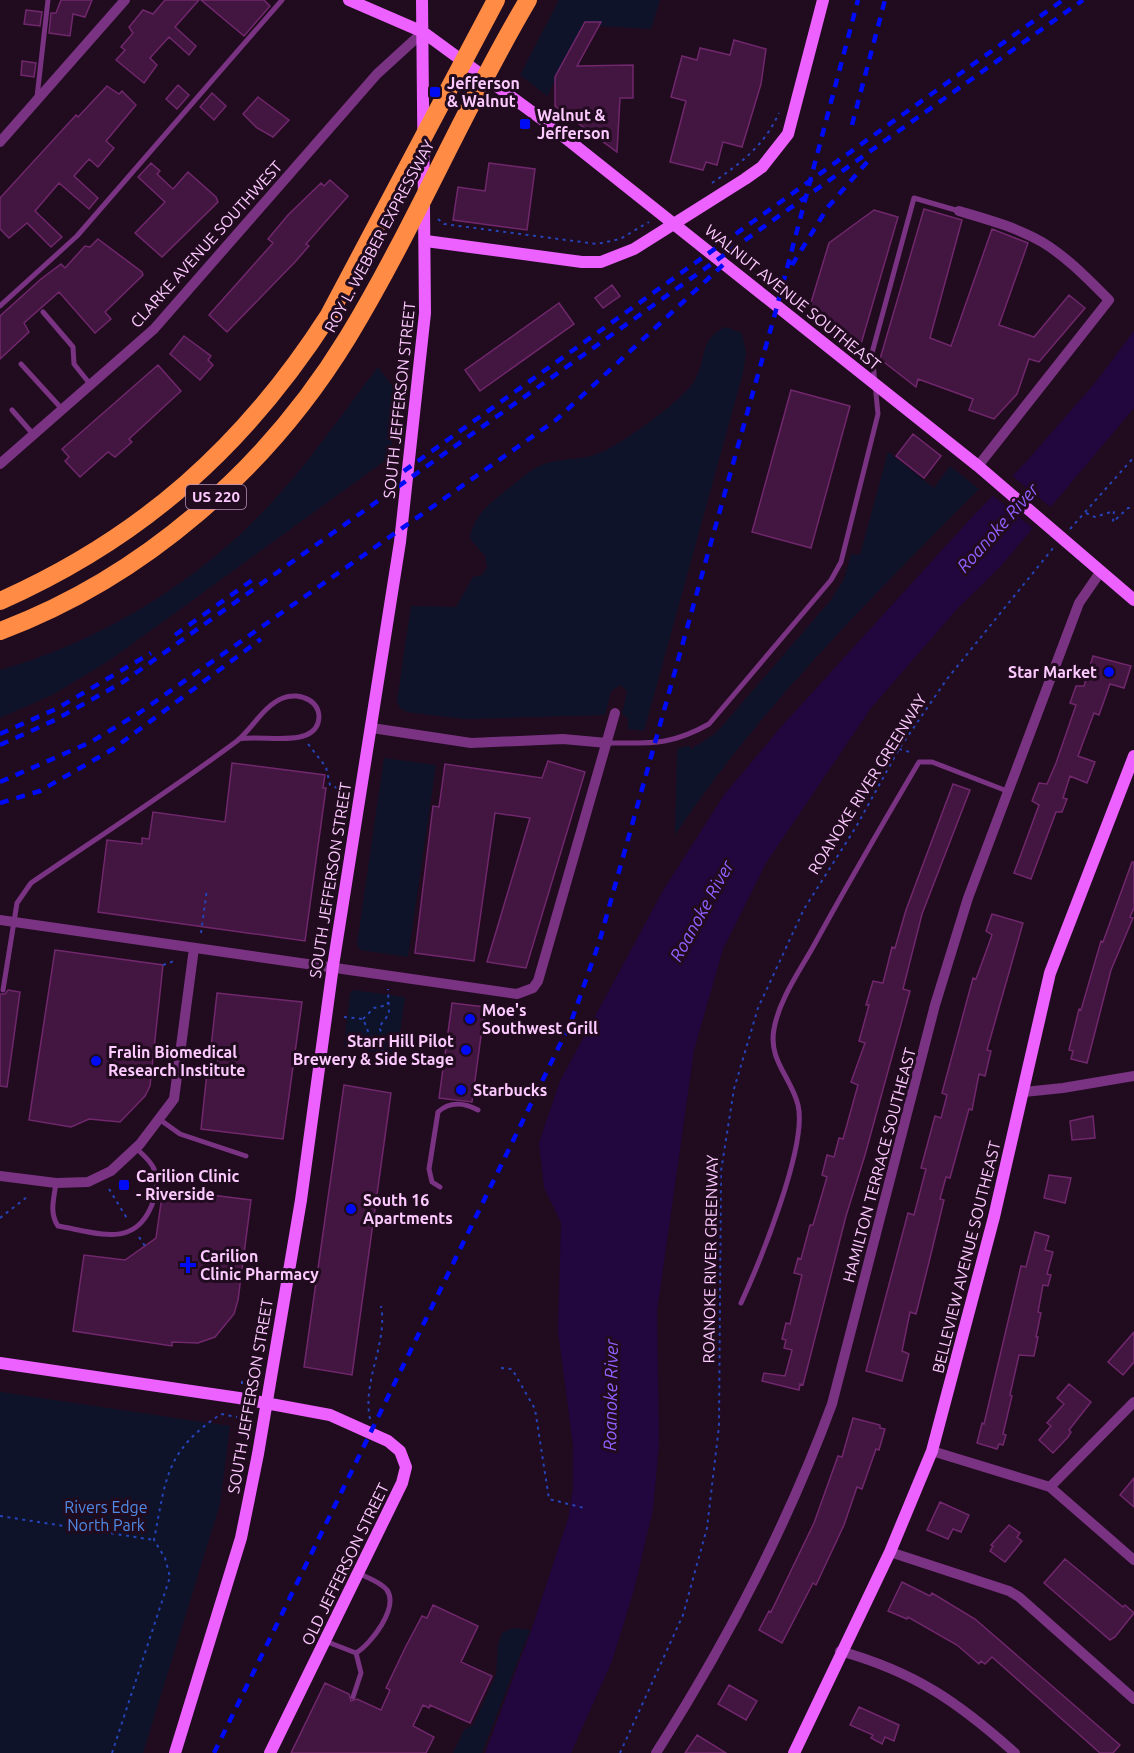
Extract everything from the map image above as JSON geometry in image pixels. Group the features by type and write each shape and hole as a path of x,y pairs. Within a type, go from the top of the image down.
{"highway":[{"name":"ROY L. WEBBER EXPRESSWAY","path":"0,632 59,605 139,557 216,497 283,428 322,376 372,295 510,30 528,0"},
{"name":"ROY L. WEBBER EXPRESSWAY","path":"0,601 87,557 142,521 195,478 267,402 302,356 359,261 492,7"}],"main road":[{"name":"WALNUT AVENUE SOUTHEAST","path":"349,0 423,32 543,120 978,466 1134,600"},
{"name":"SOUTH JEFFERSON STREET","path":"175,1753 180,1729 219,1613 241,1538 258,1454 299,1209 333,966 400,542 426,313 422,0"},
{"path":"426,241 582,262 601,262 634,249 745,179 762,167 780,146 794,119 823,0"},
{"name":"BELLEVIEW AVENUE SOUTHEAST","path":"794,1753 840,1652 890,1552 932,1451 994,1218 1050,973 1133,761"},
{"name":"OLD JEFFERSON STREET","path":"0,1363 267,1403 330,1415 372,1433 400,1451 406,1467 402,1484 270,1753"}],"street":[{"path":"0,142 125,0"},
{"name":"CLARKE AVENUE SOUTHWEST","path":"0,464 154,329 376,74 423,32"},
{"path":"959,211 1000,224 1041,242 1075,266 1109,300 978,466"},
{"name":"HAMILTON TERRACE SOUTHEAST","path":"660,1752 713,1659 775,1539 832,1404 935,1005 968,898 1079,603 1087,588 1101,571"},
{"path":"0,920 517,994 533,988 538,981 615,712"},
{"path":"372,728 471,743 563,739 607,743"},
{"path":"0,1176 56,1183 88,1182 111,1171 136,1148 174,1099 194,948"},
{"path":"1024,1092 1134,1076"},
{"path":"1050,1487 1134,1402"},
{"path":"932,1451 1050,1487 1134,1560"},
{"path":"890,1552 1009,1591 1134,1699"},
{"path":"840,1652 875,1661 930,1686 982,1723 1015,1753"}],"lane":[{"path":"36,101 48,0"},
{"path":"0,306 77,236 282,0"},
{"path":"607,743 655,743 684,738 709,724 831,580 842,562 878,414 872,353 914,198 959,211"},
{"path":"43,312 73,347 74,363 90,384"},
{"path":"21,364 62,409"},
{"path":"12,410 33,434"},
{"path":"3,990 17,903 31,883 239,739 271,705 293,695 307,698 316,706 320,717 315,729 305,736 253,736 239,739"},
{"path":"741,1303 758,1267 789,1174 800,1120 797,1103 774,1052 772,1039 774,1025 786,995 858,865 919,762 932,762 1008,791"},
{"path":"440,1187 432,1182 429,1169 438,1112 444,1107 460,1105 478,1110"},
{"path":"159,1119 180,1134 246,1156"},
{"path":"56,1183 53,1219 58,1226 114,1233 128,1232 148,1216 155,1186 155,1172 152,1164 136,1148"},
{"path":"356,1653 369,1645 388,1612 390,1598 386,1588 358,1573"},
{"path":"325,1641 356,1653"},
{"path":"353,1697 361,1673 356,1653"}],"path":[{"path":"710,184 748,158 760,146 769,134 782,103"},
{"path":"436,218 444,224 597,244 620,239 658,217"},
{"path":"1079,521 1134,457"},
{"path":"1086,513 1095,517 1114,511 1113,522 1128,508 1134,508"},
{"name":"ROANOKE RIVER GREENWAY","path":"620,1753 683,1615 707,1528 719,1426 721,1171 734,1089 758,1008 804,909 856,827 899,749 946,679 1050,550"},
{"path":"305,736 309,746 326,767 330,785 344,791"},
{"path":"201,933 207,889"},
{"path":"163,966 174,961"},
{"path":"363,1019 370,1036 383,1051 384,1038 379,1027 388,1014 388,989"},
{"path":"363,1019 374,1008 387,1005 389,1001"},
{"path":"344,1017 363,1019"},
{"path":"109,1190 145,1246"},
{"path":"0,1218 27,1197"},
{"path":"372,1433 368,1401 385,1323 381,1305"},
{"path":"501,1368 512,1369 535,1409 549,1499 584,1508"},
{"path":"241,1387 242,1380 251,1381"},
{"path":"112,1753 170,1577 165,1558 153,1540 168,1470 178,1451 190,1438 221,1414 237,1417"},
{"path":"0,1516 153,1540"}],"green space":[{"path":"559,0 660,0 651,29 584,25 547,96 520,75"},
{"path":"725,327 742,333 746,353 743,373 644,731 628,729 628,718 622,714 627,691 620,685 611,691 605,715 464,719 407,712 400,708 397,701 411,606 456,607 473,577 482,575 487,567 485,556 470,539 480,514 536,468 551,462 595,455 612,447 651,421 676,401 693,383 710,339"},
{"path":"378,367 397,392 390,457 110,660 54,694 0,718 0,670 35,659 104,629 137,611 200,568 256,519 289,483"},
{"path":"888,452 934,488 950,466 979,489 818,655 780,698 743,742 675,835 677,749 689,745 691,749 716,733 830,601 844,579 851,554 860,555"},
{"path":"384,758 436,765 408,957 360,950 357,944"},
{"path":"353,990 405,997 397,1055 344,1047 350,993"},
{"name":"Rivers Edge North Park","path":"0,1392 230,1426 220,1504 143,1753 0,1753"},
{"path":"512,1628 530,1630 482,1753 453,1753 464,1730 473,1725 496,1675 498,1645 502,1633"}],"water":[{"name":"Roanoke River","path":"1134,331 1134,408 1000,567 957,609 871,708 766,863 723,949 694,1050 657,1311 659,1444 653,1509 634,1590 612,1661 571,1753 485,1753 532,1628 568,1519 573,1490 573,1445 558,1331 561,1223 544,1187 539,1143 560,1081 664,889 724,795 781,727 973,516 1026,462 1095,383"}],"pier":[{"path":"1010,474 1053,509 1035,530 991,494"}],"building":[{"path":"61,0 92,0 85,17 73,14 70,36 49,33 51,13 56,13"},
{"path":"165,0 199,0 175,27 196,46 189,55 169,37 150,58 157,65 144,83 116,60 125,50 121,47 133,33 129,27 143,10 153,14"},
{"path":"201,0 264,0 270,6 244,36"},
{"path":"26,10 42,12 40,26 24,24"},
{"path":"585,22 601,22 577,66 633,65 633,98 620,98 617,152 555,106 555,77"},
{"path":"734,40 766,49 761,84 742,147 723,142 717,165 706,162 703,170 670,162 686,101 671,97 682,56 697,60 700,48 730,55"},
{"path":"22,61 36,63 34,77 21,75"},
{"path":"178,85 189,95 177,109 166,99"},
{"path":"107,86 119,94 122,91 136,105 106,141 114,148 98,167 89,159 74,176 98,198 89,209 59,183 35,211 62,237 51,247 27,223 9,238 0,229 0,198 76,115 78,117"},
{"path":"212,93 226,106 214,120 200,107"},
{"path":"258,97 289,120 273,137 257,128 243,114"},
{"path":"151,163 160,171 157,174 173,189 188,172 216,197 218,202 162,257 135,233 165,202 138,177"},
{"path":"489,163 535,169 527,230 453,220 458,187 485,191"},
{"path":"330,180 348,196 306,244 309,246 295,262 227,332 209,315 273,243 268,239 288,215 321,183 324,186"},
{"path":"924,209 962,220 930,338 951,346 992,229 1028,243 999,325 1034,337 1069,295 1085,308 1039,362 1029,359 1017,394 994,419 969,410 973,399 918,379 916,387 880,359"},
{"path":"874,210 898,217 861,344 810,306 829,243"},
{"path":"98,239 143,275 105,312 111,319 95,333 59,292 24,323 29,332 0,359 0,316 41,279 61,264 65,268 85,246 90,247"},
{"path":"612,285 620,296 603,308 595,298"},
{"path":"559,303 574,324 480,391 465,370"},
{"path":"184,336 211,356 208,360 213,365 200,380 170,354"},
{"path":"158,365 181,391 129,439 132,442 115,457 108,452 80,477 65,461 69,457 62,449"},
{"path":"791,390 850,406 811,548 752,532"},
{"path":"913,434 941,456 924,478 896,456"},
{"path":"1093,656 1131,666 1124,688 1110,684 1099,715 1094,713 1078,756 1095,762 1087,783 1070,776 1063,798 1067,799 1062,812 1056,812 1031,879 1014,873 1039,805 1032,801 1039,783 1047,784 1056,763 1076,705 1070,703 1076,686 1084,686"},
{"path":"548,761 585,772 526,968 487,962 530,818 495,813 474,961 415,953 433,806 439,807 445,764 542,778"},
{"path":"232,763 325,775 323,788 326,788 305,941 98,912 107,840 142,844 142,838 149,839 153,812 225,822"},
{"path":"953,784 970,790 922,914 903,989 910,991 846,1216 803,1385 800,1384 799,1390 762,1381 764,1373 785,1376 792,1350 784,1348 786,1340 782,1339 786,1323 790,1324 802,1275 794,1273 798,1258 801,1259 810,1225 813,1225 827,1177 822,1175 827,1155 834,1157 839,1138 843,1139 858,1085 851,1082 865,1043 859,1041 869,1005 866,1005 873,981 883,983 892,947 895,948 906,910"},
{"path":"1132,862 1134,862 1134,908 1130,917 1133,918 1111,970 1087,1063 1071,1059 1073,1051 1069,1050 1079,1009 1081,1010 1101,941 1103,942"},
{"path":"992,914 1023,923 987,1050 991,1051 985,1076 979,1074 972,1110 969,1109 950,1178 946,1177 940,1199 944,1200 916,1314 910,1312 902,1351 909,1354 902,1381 866,1371 908,1213 914,1215 926,1169 921,1168 935,1116 941,1118 947,1095 942,1093 973,978 976,979 992,935 986,931"},
{"name":"Fralin Biomedical Research Institute","path":"55,950 163,965 150,1086 145,1096 120,1122 89,1119 71,1127 29,1120"},
{"path":"8,990 20,992 7,1087 0,1086 0,994 5,994"},
{"path":"217,993 302,1002 283,1139 201,1129 207,1072 216,1073 219,1048 211,1047"},
{"path":"452,1003 485,1007 472,1102 439,1098"},
{"name":"South 16 Apartments","path":"344,1085 391,1093 352,1375 304,1367"},
{"path":"1093,1116 1095,1138 1072,1140 1070,1121"},
{"path":"1049,1175 1071,1178 1065,1203 1044,1198"},
{"path":"163,1189 251,1200 238,1300 234,1314 215,1337 198,1343 172,1342 172,1346 73,1331 84,1255 125,1260 156,1238"},
{"path":"1035,1232 1049,1236 1045,1250 1053,1252 1047,1274 1051,1275 1048,1286 1043,1285 1034,1356 1019,1355 1003,1434 1006,1435 1003,1445 999,1444 997,1449 977,1443 982,1423 984,1424 1021,1266 1026,1267"},
{"path":"1134,1332 1134,1362 1123,1375 1108,1362"},
{"path":"1069,1384 1091,1402 1069,1430 1071,1432 1068,1437 1053,1453 1039,1440 1051,1426 1047,1423 1064,1404 1057,1398"},
{"path":"853,1418 880,1425 880,1428 885,1429 879,1450 876,1449 862,1489 857,1487 844,1525 816,1585 813,1583 782,1643 759,1630 769,1611 771,1612 814,1523 838,1456 842,1457"},
{"path":"1134,1478 1134,1507 1120,1495"},
{"path":"940,1502 969,1515 961,1532 953,1529 948,1539 927,1530"},
{"path":"1009,1525 1020,1533 1017,1537 1022,1541 1005,1562 990,1551 993,1546 991,1545"},
{"path":"1065,1559 1123,1607 1125,1605 1134,1613 1110,1640 1044,1583"},
{"path":"902,1582 930,1596 932,1593 975,1619 1120,1745 1113,1753 1100,1753 992,1657 985,1664 981,1661 979,1664 957,1645 908,1617 907,1619 888,1611"},
{"path":"433,1605 478,1626 461,1662 492,1676 470,1723 430,1705 429,1708 423,1705 413,1726 434,1737 426,1753 291,1753 325,1683 349,1694 351,1701 357,1699 381,1710 390,1690 386,1688 406,1646 422,1616 427,1618"},
{"path":"729,1685 757,1701 746,1720 718,1704"},
{"path":"859,1707 899,1725 894,1741 885,1737 882,1744 871,1738 873,1735 850,1725"},
{"path":"697,1735 726,1753 685,1753"}],"railway":[{"path":"214,1753 571,1022 599,943 776,310 858,0"},
{"path":"852,125 885,0"},
{"path":"390,481 1063,0"},
{"path":"0,745 55,720 123,682 1083,0"},
{"path":"792,265 828,207 868,161"},
{"path":"0,782 91,742 139,713 556,420 725,263"},
{"path":"175,635 258,576"},
{"path":"0,803 40,791 113,749 261,639"},
{"path":"0,734 58,708 151,653"}],"place":[{"name":"Jefferson & Walnut","path":"435,92"},
{"name":"Walnut & Jefferson","path":"525,124"},
{"name":"Star Market","path":"1109,672"},
{"name":"Moe's Southwest Grill","path":"470,1019"},
{"name":"Starr Hill Pilot Brewery & Side Stage","path":"466,1050"},
{"name":"Fralin Biomedical Research Institute","path":"96,1061"},
{"name":"Starbucks","path":"461,1090"},
{"name":"Carilion Clinic - Riverside","path":"124,1185"},
{"name":"South 16 Apartments","path":"351,1209"},
{"name":"Carilion Clinic Pharmacy","path":"188,1265"}]}
